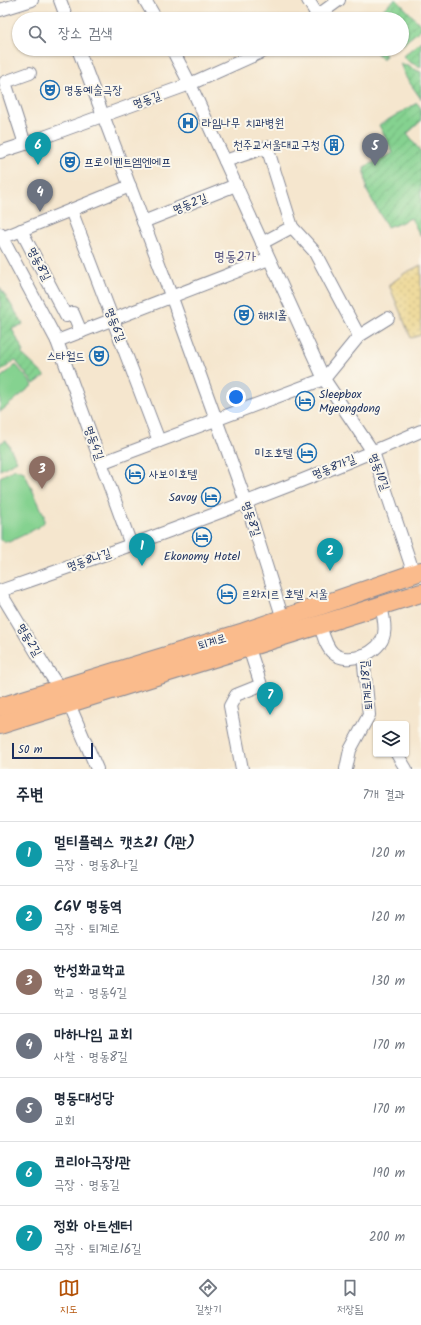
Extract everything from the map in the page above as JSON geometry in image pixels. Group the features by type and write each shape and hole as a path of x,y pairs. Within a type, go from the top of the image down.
{"main road":[{"name":"퇴계로","path":"0,725 64,696 244,632 418,573"},
{"name":"퇴계로","path":"0,707 64,696 248,648 421,593"}],"street":[{"path":"0,10 32,0"},
{"path":"60,0 64,12"},
{"path":"145,0 152,12"},
{"path":"308,0 314,12"},
{"path":"323,12 339,0"},
{"path":"81,56 103,116"},
{"name":"명동10길","path":"176,56 190,84 324,379 373,452 418,573"},
{"name":"명동길","path":"0,152 190,84 252,56"},
{"path":"25,144 5,82 30,73"},
{"name":"명동8길","path":"103,116 172,298 246,502 284,619"},
{"path":"225,161 267,147 292,227 314,251 359,336"},
{"name":"명동2길","path":"143,222 236,185"},
{"path":"1,236 21,230 130,186"},
{"name":"명동6길","path":"71,210 158,442"},
{"path":"262,243 292,227"},
{"name":"명동8길","path":"21,230 66,316 73,313 81,332"},
{"name":"명동4길","path":"1,236 58,341 131,545"},
{"path":"58,341 172,298 269,259"},
{"path":"101,463 324,379 359,336 388,318"},
{"name":"명동8가길","path":"246,502 373,452 421,431"},
{"name":"명동8나길","path":"0,591 131,545 246,502"},
{"name":"명동2길","path":"0,591 64,696 97,769"},
{"name":"퇴계로18길","path":"346,769 350,750 373,720 363,655 373,651 380,644 384,634 381,606"},
{"path":"320,625 326,643 337,656 349,657 363,655"},
{"path":"242,769 230,706 236,694 261,685 248,648"},
{"path":"399,757 406,769"}],"green space":[{"path":"394,0 397,0 409,12 380,12"},
{"path":"409,12 421,25 421,29 409,39"},
{"path":"421,41 421,67 409,62 403,56 409,56 409,51"},
{"path":"379,56 386,56 382,59"},
{"path":"400,63 421,72 421,99 405,76"},
{"path":"417,103 421,108 421,121 407,134 421,152 421,237 411,218 387,227 367,191 364,167 393,153 379,125"},
{"path":"0,287 23,324 12,329 24,352 21,353 45,376 34,384 15,360 0,372"},
{"path":"16,365 33,385 0,412 0,378"},
{"path":"6,440 17,461 0,470 0,443"},
{"path":"15,469 24,472 44,515 44,522 34,530 9,542 0,540 0,477"}],"sand":[{"path":"421,265 421,335 411,338 389,285 405,273"}],"place":[{"name":"명동예술극장","path":"50,90"},
{"name":"라임나무 치과병원","path":"188,123"},
{"name":"천주교서울대교구청","path":"334,145"},
{"name":"프로이벤트엠엔에프","path":"70,162"},
{"name":"코리아극장1관","path":"38,165"},
{"name":"명동대성당","path":"375,166"},
{"name":"마하나임 교회","path":"40,212"},
{"name":"해치홀","path":"244,315"},
{"name":"스타월드","path":"99,356"},
{"name":"Sleepbox Myeongdong","path":"305,401"},
{"name":"미조호텔","path":"307,453"},
{"name":"사보이호텔","path":"135,474"},
{"name":"한성화교학교","path":"42,489"},
{"name":"Savoy","path":"211,497"},
{"name":"Ekonomy Hotel","path":"202,537"},
{"name":"멀티플렉스 캣츠21 (1관)","path":"142,566"},
{"name":"CGV 명동역","path":"330,571"},
{"name":"르와지르 호텔 서울","path":"227,594"},
{"name":"정화 아트센터","path":"270,715"}],"district":[{"name":"명동2가","path":"235,257"}]}
